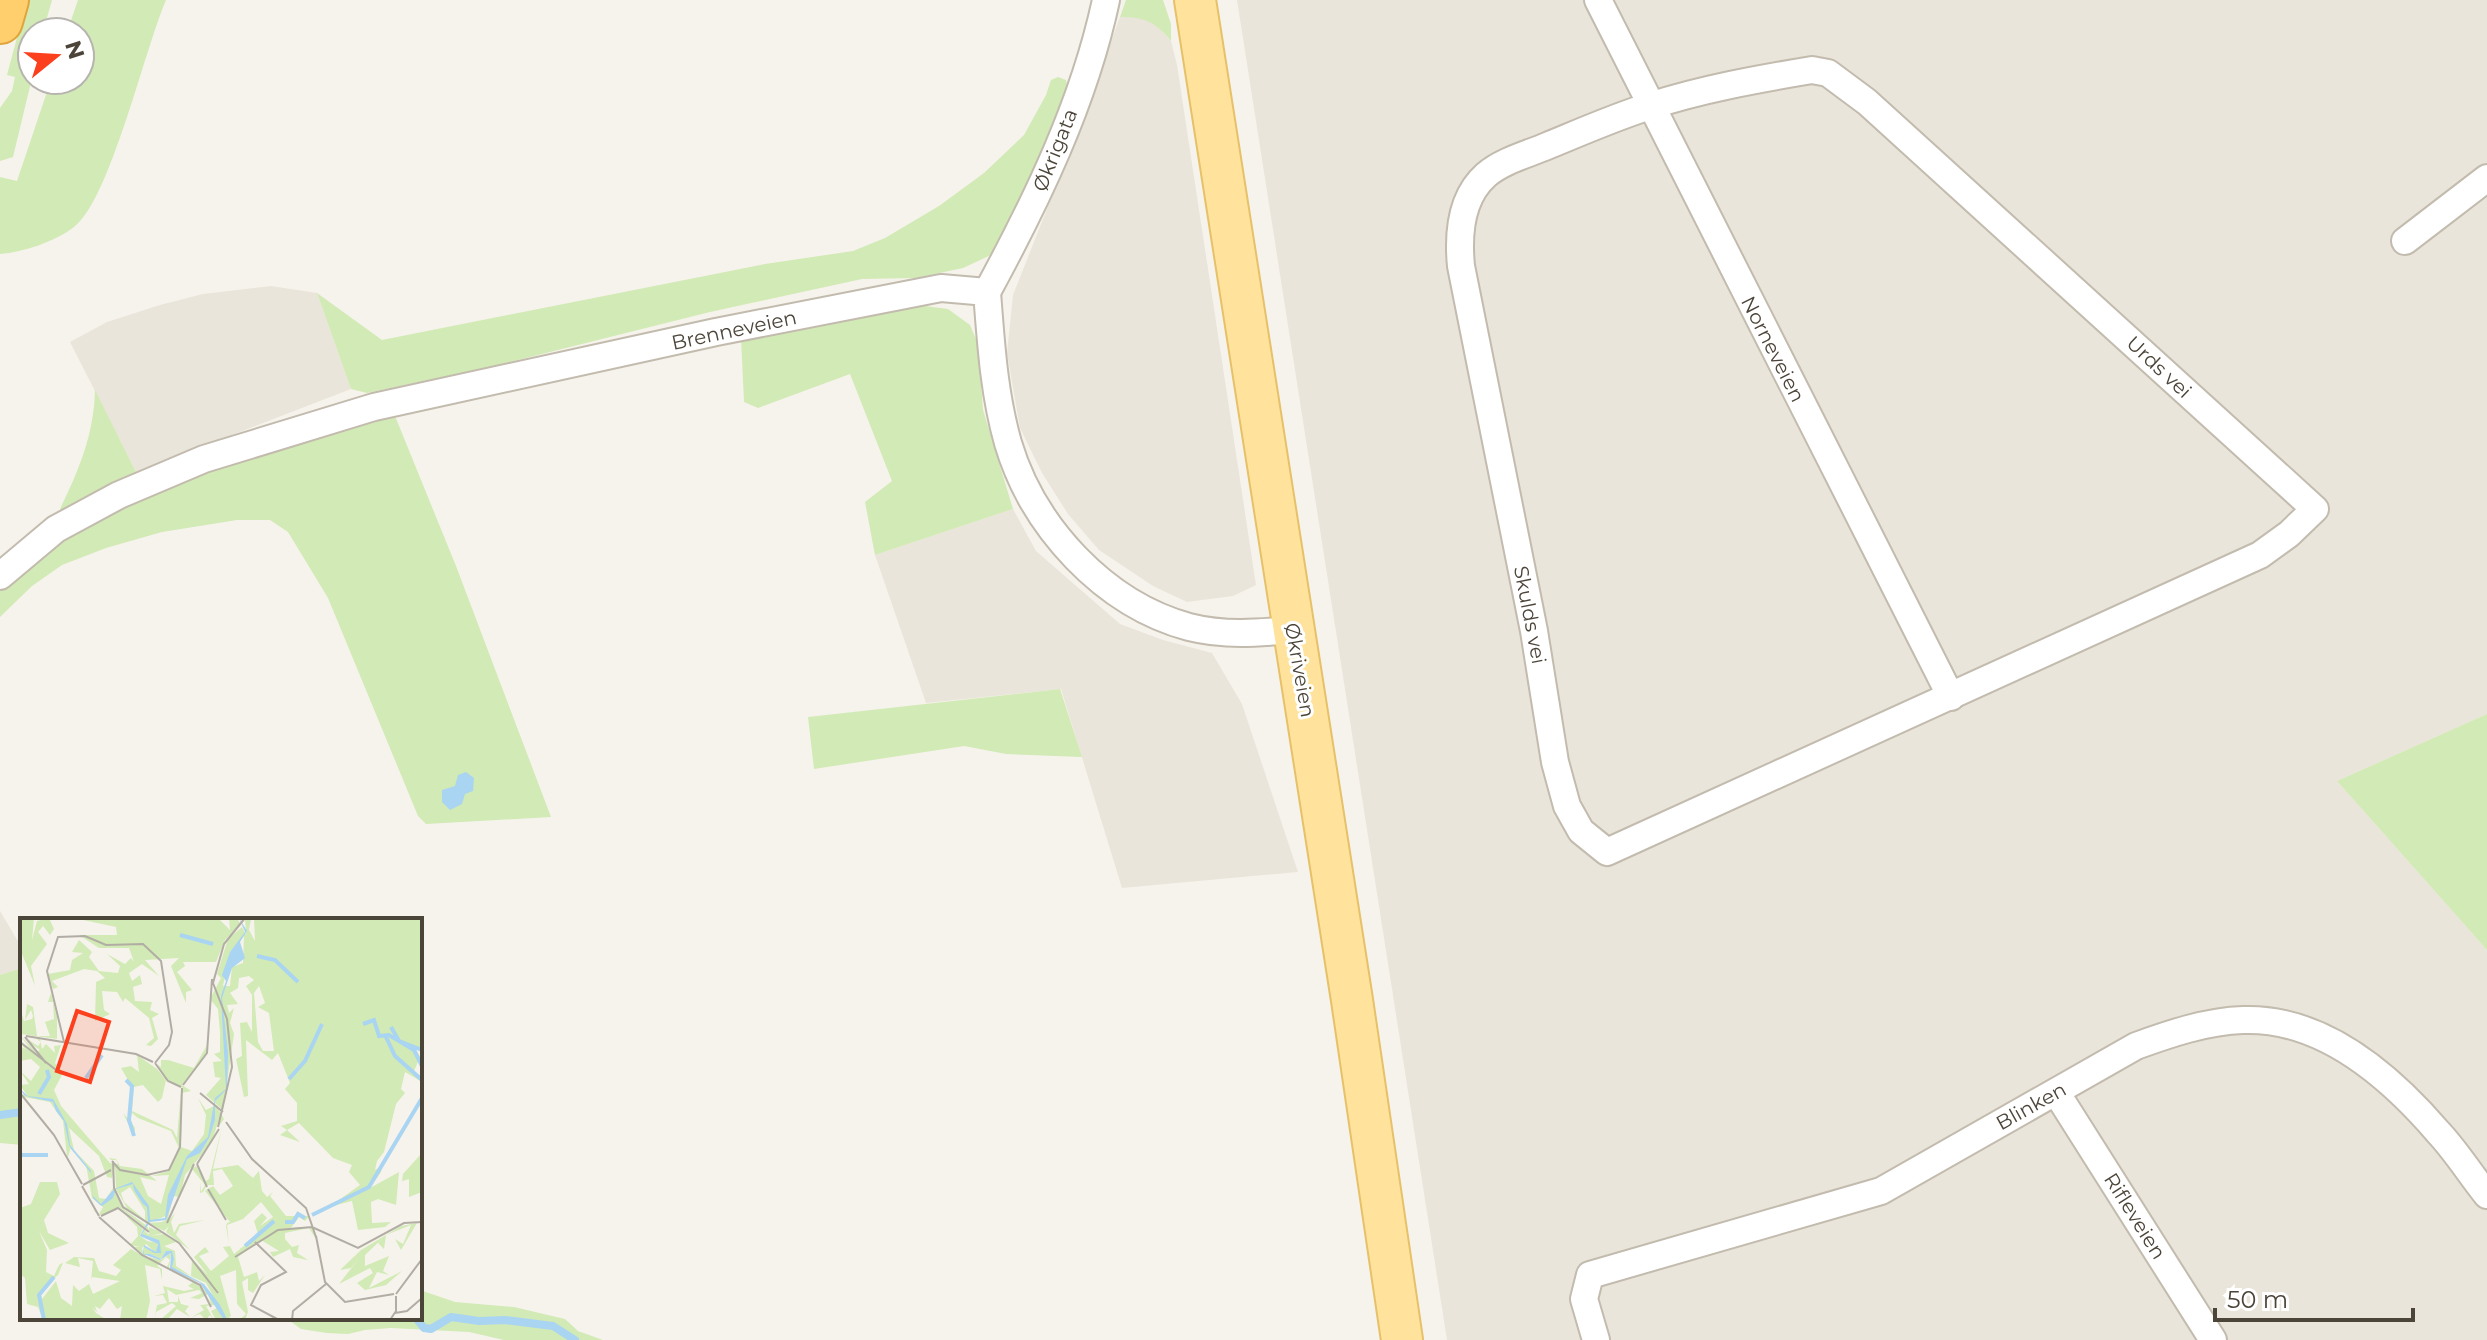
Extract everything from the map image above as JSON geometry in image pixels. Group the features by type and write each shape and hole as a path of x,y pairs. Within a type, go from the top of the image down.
{"highway":[{"path":"0,21 6,0"}],"main road":[{"name":"Økriveien","path":"1195,0 1402,1340"}],"street":[{"name":"Økrigata","path":"987,292 1027,218 1071,116 1106,0"},
{"name":"Norneveien","path":"1598,0 1951,697"},
{"name":"Urds vei","path":"1651,105 1767,77 1812,70 1828,73 1867,102 2315,509 2289,534 2260,555 1951,697"},
{"name":"Skulds vei","path":"1651,105 1540,149 1486,175 1466,203 1459,244 1534,631 1555,762 1567,806 1581,831 1607,852 1951,697"},
{"path":"2405,241 2487,178"},
{"name":"Brenneveien","path":"0,576 56,529 119,495 204,459 374,407 941,288 987,292"},
{"path":"987,292 993,378 1009,445 1042,512 1076,558 1111,591 1155,616 1218,632 1247,634 1292,630"},
{"name":"Blinken","path":"1596,1340 1584,1299 1590,1275 1881,1191 2136,1046 2175,1033 2241,1020 2284,1022 2323,1038 2365,1061 2439,1132 2487,1195"},
{"name":"Rifleveien","path":"2056,1092 2213,1340"}],"shaded area":[{"path":"1237,0 2487,0 2487,714 2337,781 2487,950 2487,1340 1447,1340"},
{"path":"1120,17 1141,17 1155,23 1171,41 1177,65 1256,585 1233,596 1187,602 1153,586 1099,550 1068,514 1042,473 1020,428 1007,353 1013,295"},
{"path":"271,286 317,293 351,389 136,472 70,342 107,322 160,305 203,294"},
{"path":"1013,509 1036,551 1120,624 1212,653 1242,704 1298,872 1122,888 1061,689 926,703 875,555"},
{"path":"0,911 20,945 20,969 0,975"}],"green space":[{"path":"27,0 52,0 48,16 23,16"},
{"path":"78,0 166,0 113,156 87,211 74,227 48,242 0,254 0,177 17,181 46,96 96,96 96,16 72,16"},
{"path":"1126,0 1163,0 1171,24 1171,41 1149,22 1120,17"},
{"path":"16,41 16,96 28,96 13,157 0,161 0,108 12,91 15,77 7,75"},
{"path":"1058,77 1066,80 1068,89 1035,176 1004,238 991,255 963,268 916,278 862,279 710,312 494,366 367,393 351,389 317,293 382,340 765,264 853,251 885,238 939,206 984,173 1024,135 1051,80"},
{"path":"925,306 948,309 970,325 978,344 983,410 1013,509 875,555 865,502 892,481 850,374 758,408 744,402 741,338 869,312"},
{"path":"95,390 136,472 65,513 60,509 84,451 92,422"},
{"path":"395,416 456,566 551,817 426,824 418,816 328,598 288,532 270,520 237,520 162,532 106,548 62,565 32,586 0,617 0,590 36,556 80,526 184,479 294,443"},
{"path":"1060,689 1082,757 1006,754 964,746 814,769 808,717"},
{"path":"2487,714 2487,950 2337,781"},
{"path":"20,969 20,1145 0,1143 0,975"},
{"path":"422,1291 455,1302 514,1307 565,1319 578,1331 603,1340 504,1340 469,1332 391,1328 348,1334 301,1329 289,1320 422,1320"}],"water":[{"path":"466,772 474,778 473,791 465,794 462,804 450,810 442,802 442,790 455,786 458,775"}],"waterway":[{"path":"0,1115 20,1112"},
{"path":"418,1320 424,1328 431,1329 451,1317 553,1326 575,1340"}]}
